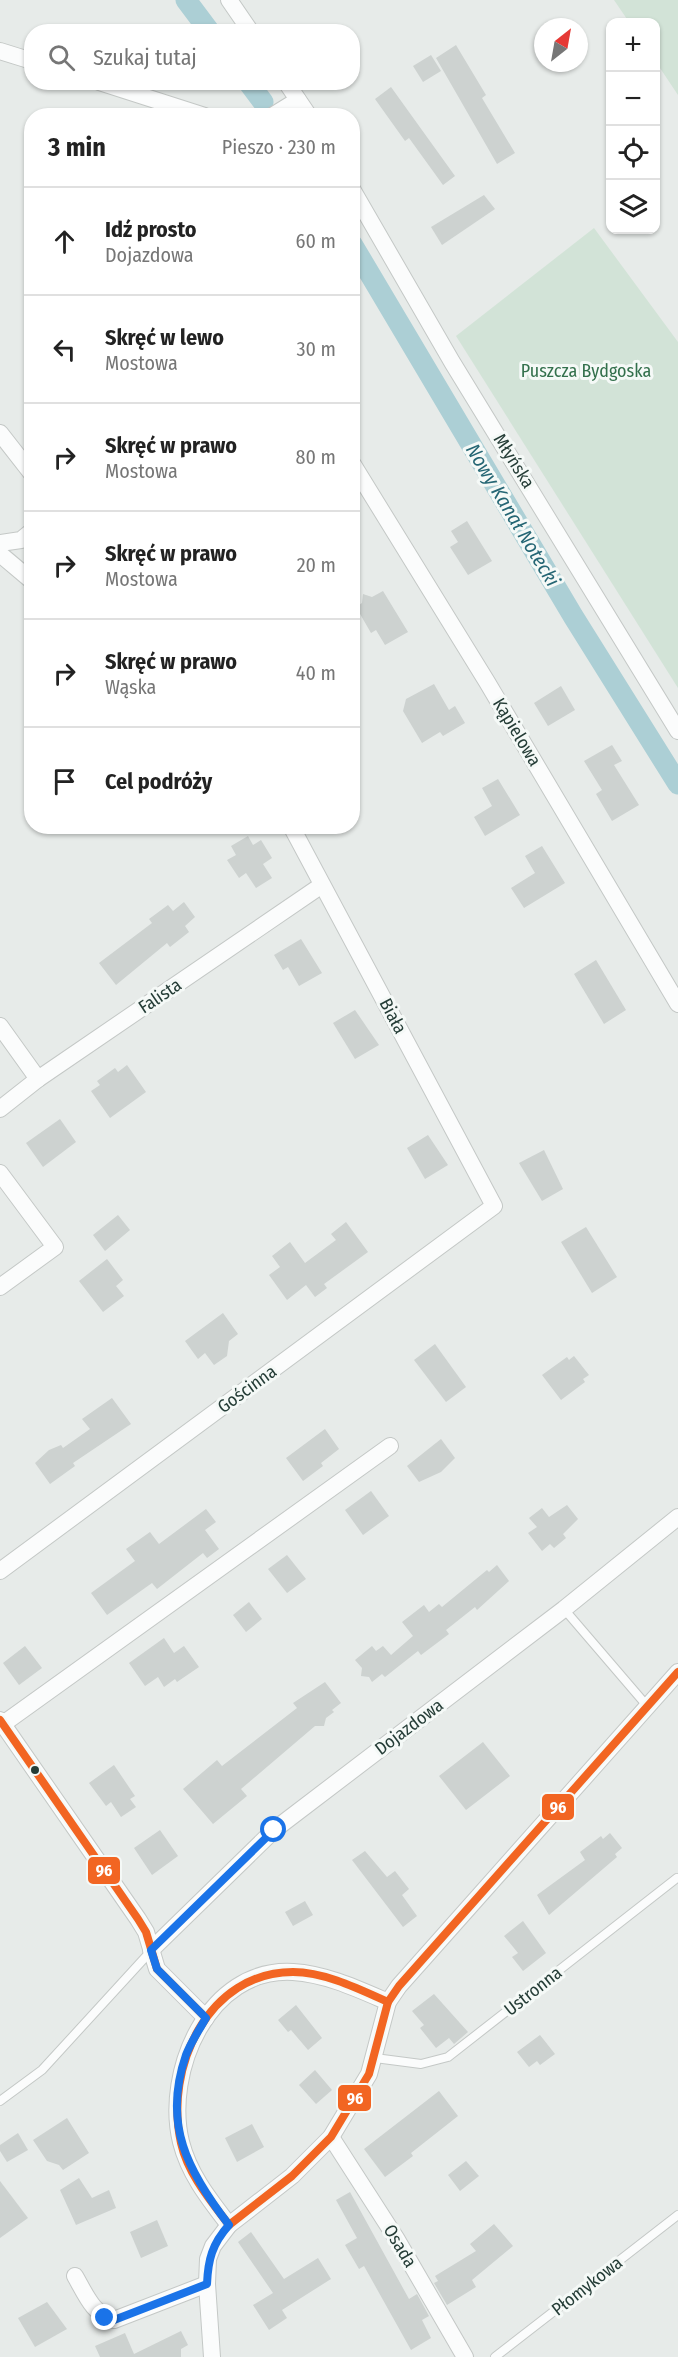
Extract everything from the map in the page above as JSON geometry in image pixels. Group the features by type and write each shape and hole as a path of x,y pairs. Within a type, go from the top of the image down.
{"street":[{"path":"229,0 246,24"},
{"path":"0,51 24,58"},
{"path":"115,90 151,108"},
{"path":"291,90 304,108"},
{"path":"285,108 298,100"},
{"name":"Młyńska","path":"360,203 453,362 678,731"},
{"path":"0,433 24,464"},
{"name":"Kąpielowa","path":"360,476 487,682 678,1004"},
{"path":"0,543 24,538"},
{"path":"0,554 24,574"},
{"name":"Biała","path":"295,834 494,1206"},
{"name":"Falista","path":"0,1109 38,1079 322,885"},
{"path":"0,1026 38,1079"},
{"path":"0,1173 55,1247 0,1287"},
{"name":"Gościnna","path":"0,1571 494,1206"},
{"path":"206,2018 157,1969 138,1919 2,1722 390,1446"},
{"name":"Dojazdowa","path":"151,1950 274,1830 564,1609 678,1517"},
{"path":"212,2357 207,2284 208,2259 213,2246 229,2225 292,2176 331,2138 369,2074 388,2002 412,1970 678,1672"},
{"path":"229,2225 190,2169 179,2129 178,2103 183,2065 187,2052 206,2018 224,1996 249,1980 280,1972 318,1976 388,2002"},
{"name":"Osada","path":"331,2138 396,2238 465,2357"},
{"path":"75,2276 95,2311 105,2318 114,2320 207,2284"}],"lane":[{"path":"564,1609 648,1707"},
{"name":"Ustronna","path":"375,2058 421,2064 448,2057 677,1878"},
{"path":"0,2101 42,2070 151,1950"},
{"name":"Płomykowa","path":"495,2357 678,2216"}],"green space":[{"path":"614,0 678,0 678,95 660,68 660,18 626,18"},
{"name":"Puszcza Bydgoska","path":"594,228 678,342 678,688 456,336"}],"building":[{"path":"456,45 486,95 482,98 515,153 497,164 436,58"},
{"path":"431,55 441,71 423,82 413,66"},
{"path":"391,87 455,176 443,185 409,138 405,141 375,99"},
{"path":"484,195 495,209 442,245 431,227"},
{"path":"467,521 492,561 468,575 450,547 458,542 451,531"},
{"path":"383,591 408,632 385,645 376,630 371,633 360,614 360,604 363,594 372,597"},
{"path":"434,684 449,710 455,706 465,723 443,736 440,732 422,743 403,711 406,699"},
{"path":"561,686 575,710 548,726 534,703"},
{"path":"612,745 622,761 614,765 639,805 612,821 596,794 602,790 584,761"},
{"path":"498,779 520,815 485,836 474,817 492,806 482,788"},
{"path":"248,836 253,845 261,840 272,858 263,864 272,878 256,888 246,873 239,878 227,860 236,855 231,846"},
{"path":"542,846 565,883 524,908 511,888 535,873 525,856"},
{"path":"184,902 195,917 185,926 189,932 170,947 167,943 116,985 99,963 152,923 149,919 168,905 173,911"},
{"path":"301,939 322,973 299,986 288,967 283,970 274,955"},
{"path":"596,960 626,1010 604,1024 574,974"},
{"path":"355,1010 379,1045 355,1059 333,1023"},
{"path":"127,1065 146,1092 110,1118 91,1091 100,1085 97,1081 115,1068 118,1072"},
{"path":"60,1119 76,1142 43,1167 26,1143"},
{"path":"428,1135 448,1165 425,1179 407,1148"},
{"path":"544,1150 563,1189 542,1201 519,1163"},
{"path":"118,1215 130,1230 105,1251 93,1235"},
{"path":"346,1222 368,1252 324,1284 327,1288 315,1297 306,1285 287,1300 269,1275 280,1267 272,1256 290,1242 305,1263 336,1240 331,1234"},
{"path":"586,1227 617,1277 592,1293 561,1242"},
{"path":"107,1259 123,1280 116,1286 124,1296 103,1312 79,1281"},
{"path":"223,1313 238,1334 229,1341 227,1356 214,1365 205,1353 198,1359 185,1341"},
{"path":"435,1344 466,1387 446,1402 414,1360"},
{"path":"574,1356 589,1375 583,1379 585,1382 561,1400 542,1375 567,1357 569,1360"},
{"path":"112,1398 131,1424 73,1463 75,1466 50,1484 35,1463 49,1450 61,1445 63,1448 90,1429 82,1419"},
{"path":"325,1429 339,1449 321,1463 323,1466 303,1481 286,1458"},
{"path":"441,1439 455,1458 441,1472 419,1482 407,1466"},
{"path":"371,1491 389,1516 363,1535 345,1510"},
{"path":"567,1505 578,1519 563,1534 566,1538 554,1548 550,1544 542,1551 528,1533 537,1527 529,1518 542,1508 549,1517"},
{"path":"206,1509 216,1522 205,1530 219,1549 207,1558 203,1553 157,1589 152,1583 107,1615 91,1593 135,1561 126,1549 150,1532 159,1544"},
{"path":"287,1555 306,1579 287,1593 268,1569"},
{"path":"497,1565 509,1581 477,1610 475,1607 446,1630 449,1634 421,1655 418,1651 385,1677 382,1674 372,1682 369,1677 361,1676 362,1668 355,1660 372,1646 376,1651 383,1646 391,1655 413,1636 402,1622 424,1605 429,1612 439,1604 442,1607 487,1570 489,1572"},
{"path":"249,1602 262,1619 246,1632 233,1615"},
{"path":"164,1638 174,1653 184,1646 199,1667 177,1682 175,1679 164,1687 158,1677 145,1686 129,1663"},
{"path":"25,1646 42,1668 19,1685 3,1663"},
{"path":"325,1682 341,1703 326,1718 324,1726 315,1726 241,1789 247,1796 213,1824 183,1789 217,1760 222,1766 297,1708 293,1703"},
{"path":"483,1742 510,1776 466,1810 439,1776"},
{"path":"114,1765 135,1796 130,1799 136,1807 121,1817 111,1802 106,1806 89,1783"},
{"path":"160,1830 178,1856 152,1875 134,1848"},
{"path":"610,1833 622,1848 615,1854 617,1857 549,1915 537,1895 585,1860 580,1852 601,1836 603,1839"},
{"path":"365,1851 387,1877 395,1871 409,1889 402,1895 417,1916 403,1927 352,1860"},
{"path":"305,1901 313,1915 293,1926 285,1912"},
{"path":"523,1921 546,1953 523,1971 512,1957 518,1953 504,1936"},
{"path":"434,1994 468,2032 454,2044 449,2038 436,2048 420,2028 424,2025 412,2011"},
{"path":"296,2005 322,2038 308,2050 291,2030 288,2032 278,2020"},
{"path":"540,2035 555,2054 540,2065 537,2061 529,2067 517,2052"},
{"path":"315,2070 332,2090 316,2104 299,2085"},
{"path":"439,2091 458,2116 411,2153 413,2156 385,2177 364,2149"},
{"path":"67,2118 89,2153 63,2170 59,2165 47,2161 33,2140"},
{"path":"252,2124 264,2147 237,2162 225,2138"},
{"path":"18,2133 28,2150 7,2162 0,2151 0,2145"},
{"path":"466,2161 479,2176 460,2191 448,2175"},
{"path":"79,2178 92,2198 109,2190 116,2208 76,2225 60,2190"},
{"path":"0,2181 28,2218 0,2238"},
{"path":"350,2192 409,2299 417,2294 429,2316 422,2320 431,2338 411,2350 364,2266 359,2269 345,2245 357,2238 336,2200"},
{"path":"157,2220 168,2246 141,2258 130,2232"},
{"path":"494,2224 513,2246 472,2280 476,2287 447,2305 434,2283 438,2281 435,2276 476,2251 470,2244"},
{"path":"251,2232 284,2279 318,2258 331,2279 282,2310 287,2318 269,2330 253,2305 273,2293 238,2242"},
{"path":"47,2302 67,2329 35,2347 18,2318"},
{"path":"181,2331 188,2345 181,2349 181,2357 100,2357 95,2346 125,2333 134,2354"}],"waterway":[{"name":"Nowy Kanał Notecki","path":"186,0 204,24"},
{"name":"Nowy Kanał Notecki","path":"254,90 263,102"},
{"name":"Nowy Kanał Notecki","path":"360,257 573,616 678,784"}],"transit line":[{"name":"96","path":"229,2225 292,2176 331,2137 369,2074 388,2002 399,1986 678,1672"},
{"name":"96","path":"0,1720 138,1919 146,1932 157,1969 206,2018"},
{"name":"96","path":"229,2225 194,2176 181,2143 177,2114 179,2085 187,2056 199,2029 216,2006 237,1988 263,1976 293,1972 317,1975 342,1982 388,2002"}],"route":[{"path":"105,2318 114,2320 207,2284 208,2259 213,2246 229,2225 190,2169 179,2129 178,2103 183,2065 187,2052 206,2018 157,1969 151,1950 274,1830"}]}
